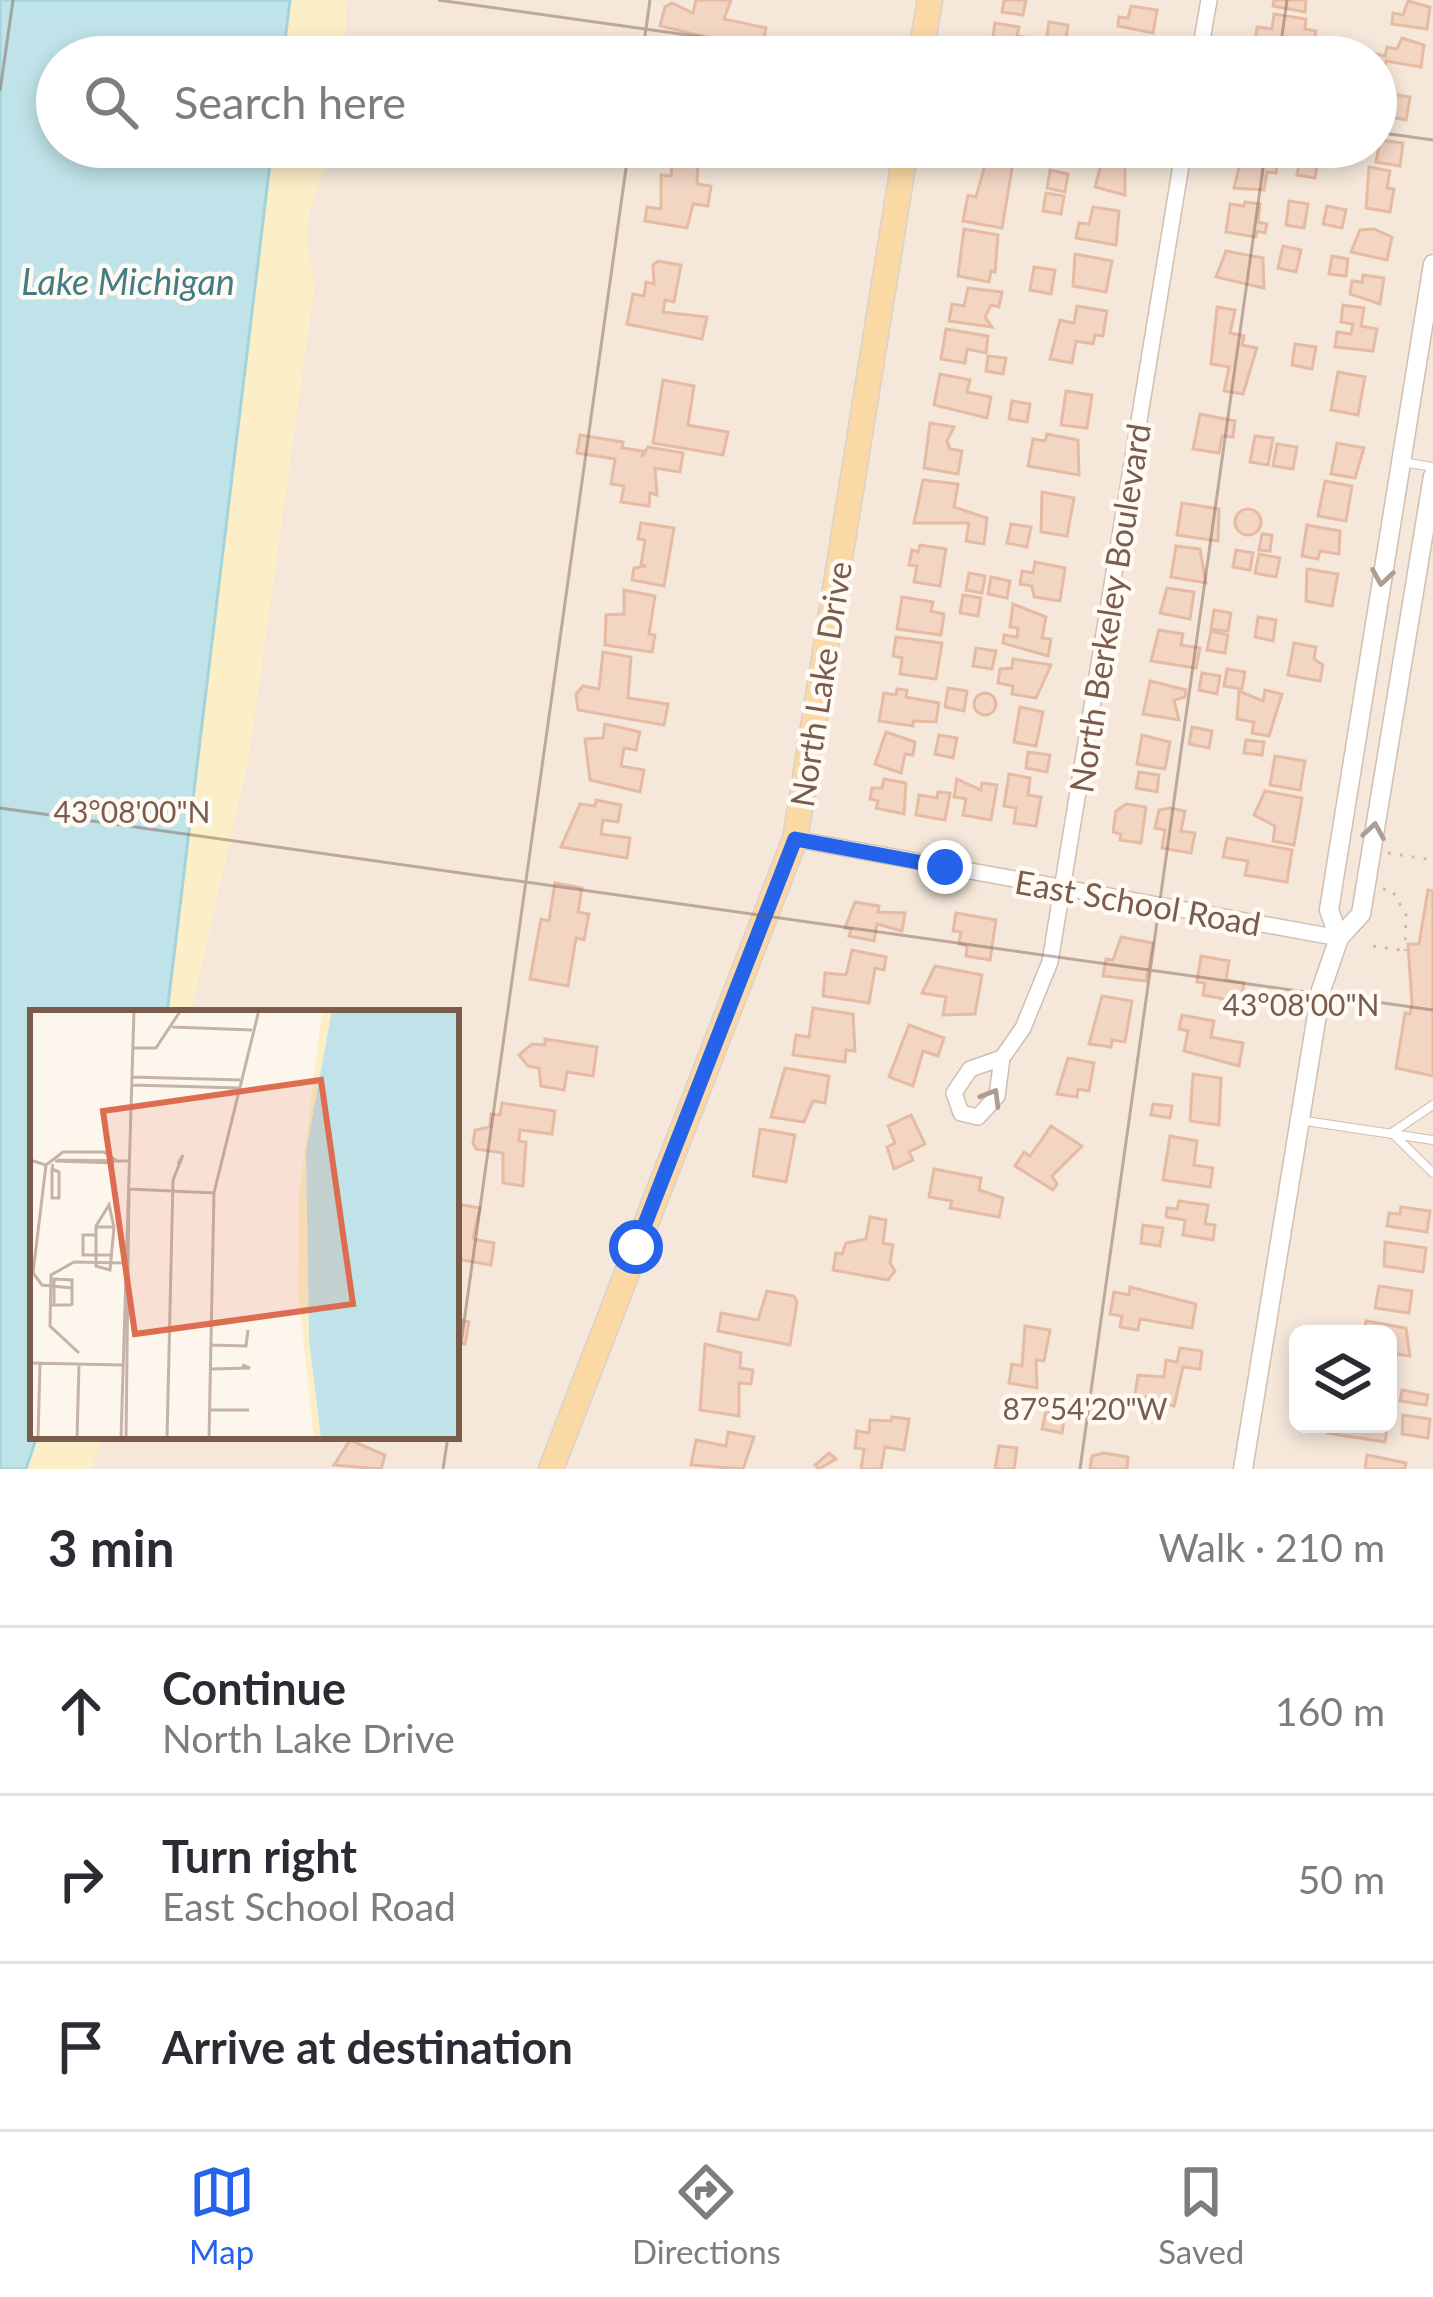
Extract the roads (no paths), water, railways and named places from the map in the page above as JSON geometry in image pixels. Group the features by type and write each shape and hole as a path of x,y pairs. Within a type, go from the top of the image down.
{"main road":[{"path":"923,36 929,0"},
{"name":"North Lake Drive","path":"550,1469 795,839 903,168"}],"street":[{"path":"1203,36 1209,0"},
{"name":"North Berkeley Boulevard","path":"1002,1058 1023,1028 1050,962 1181,168"},
{"path":"1340,938 1329,910 1433,264"},
{"path":"1244,1469 1321,990 1340,938 1361,914 1433,472"},
{"name":"East School Road","path":"795,839 1340,938"}],"lane":[{"path":"1401,461 1433,472"},
{"path":"1392,1133 1433,1105"},
{"path":"1298,1120 1433,1141"},
{"path":"1392,1133 1433,1173"}],"water":[{"name":"Lake Michigan","path":"0,0 290,0 286,36 36,36 36,168 269,168 167,1010 30,1010 30,1439 36,1439 26,1469 0,1469"}]}
